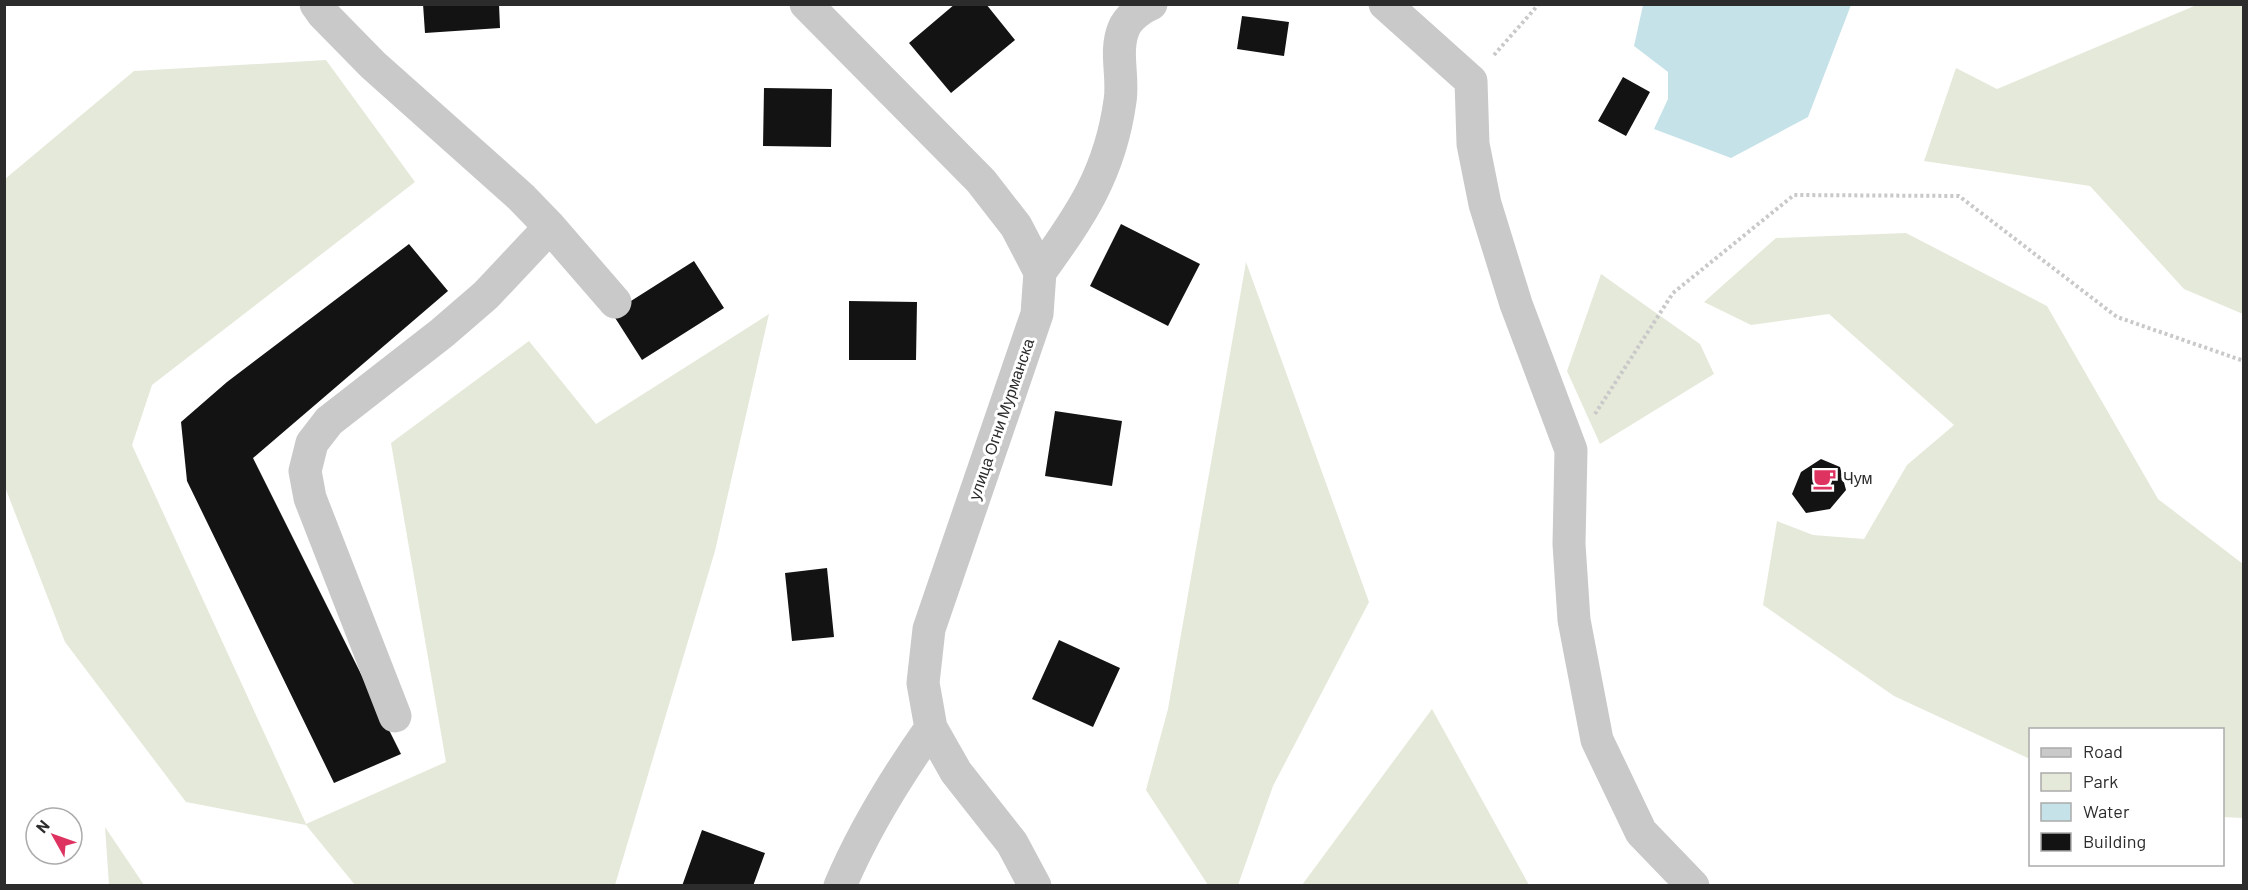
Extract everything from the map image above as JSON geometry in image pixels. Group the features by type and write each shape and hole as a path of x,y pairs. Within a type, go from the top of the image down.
{"street":[{"path":"316,4 323,14 374,65 521,197 550,226 615,302"},
{"path":"806,4 981,182 1016,226 1040,272 1077,221 1102,172 1115,134 1120,105 1119,52 1124,27 1141,8 1151,4"},
{"path":"1385,4 1471,81 1473,144 1485,204 1516,304 1571,450 1569,544 1574,620 1597,740 1641,832 1693,885"},
{"path":"395,716 309,498 305,471 312,443 329,421 442,333 486,295 550,226"},
{"name":"улица Огни Мурманска","path":"1035,885 1012,843 957,772 931,728 923,683 929,629 1037,314 1040,272"},
{"path":"840,885 852,856 893,782 931,728"}],"path":[{"path":"1471,81 1539,4"},
{"path":"1571,450 1673,293 1794,195 1959,196 2117,317 2244,361"}],"green space":[{"path":"2199,4 2243,5 2243,314 2184,289 2090,186 1924,161 1956,68 1997,89"},
{"path":"326,60 415,182 152,385 132,445 306,824 446,762 391,443 529,341 596,424 769,314 715,551 615,885 355,885 306,825 186,802 65,642 5,487 5,179 134,71"},
{"path":"1906,233 2047,306 2158,499 2243,564 2243,818 2224,817 2224,728 2029,728 2029,759 1894,696 1763,605 1777,521 1813,535 1864,539 1907,465 1954,425 1829,314 1751,325 1704,302 1776,238"},
{"path":"1246,262 1369,602 1273,786 1238,885 1208,885 1146,790 1168,709"},
{"path":"1601,274 1700,344 1714,374 1600,444 1567,371"},
{"path":"1432,709 1529,885 1302,885"},
{"path":"105,827 144,885 109,885"}],"water":[{"path":"1643,4 1851,5 1808,117 1731,158 1654,129 1668,99 1668,72 1634,46"}],"building":[{"path":"423,4 499,4 500,28 425,33"},
{"path":"955,4 986,4 1015,40 951,93 909,43"},
{"path":"1242,16 1289,22 1284,56 1237,49"},
{"path":"1623,77 1650,92 1626,136 1598,121"},
{"path":"764,88 832,89 831,147 763,146"},
{"path":"1121,224 1200,264 1168,326 1090,286"},
{"path":"409,244 448,291 253,458 401,754 334,783 187,481 181,422 227,382"},
{"path":"694,261 724,308 642,360 612,313"},
{"path":"849,301 917,302 916,360 849,360"},
{"path":"1055,411 1122,421 1112,486 1045,476"},
{"path":"1821,459 1840,467 1846,490 1830,509 1806,513 1792,494 1801,472"},
{"path":"827,568 834,637 792,641 785,573"},
{"path":"1059,640 1120,668 1093,727 1032,699"},
{"path":"702,830 765,853 753,886 682,886"}],"place":[{"name":"Чум","path":"1825,478"}]}
